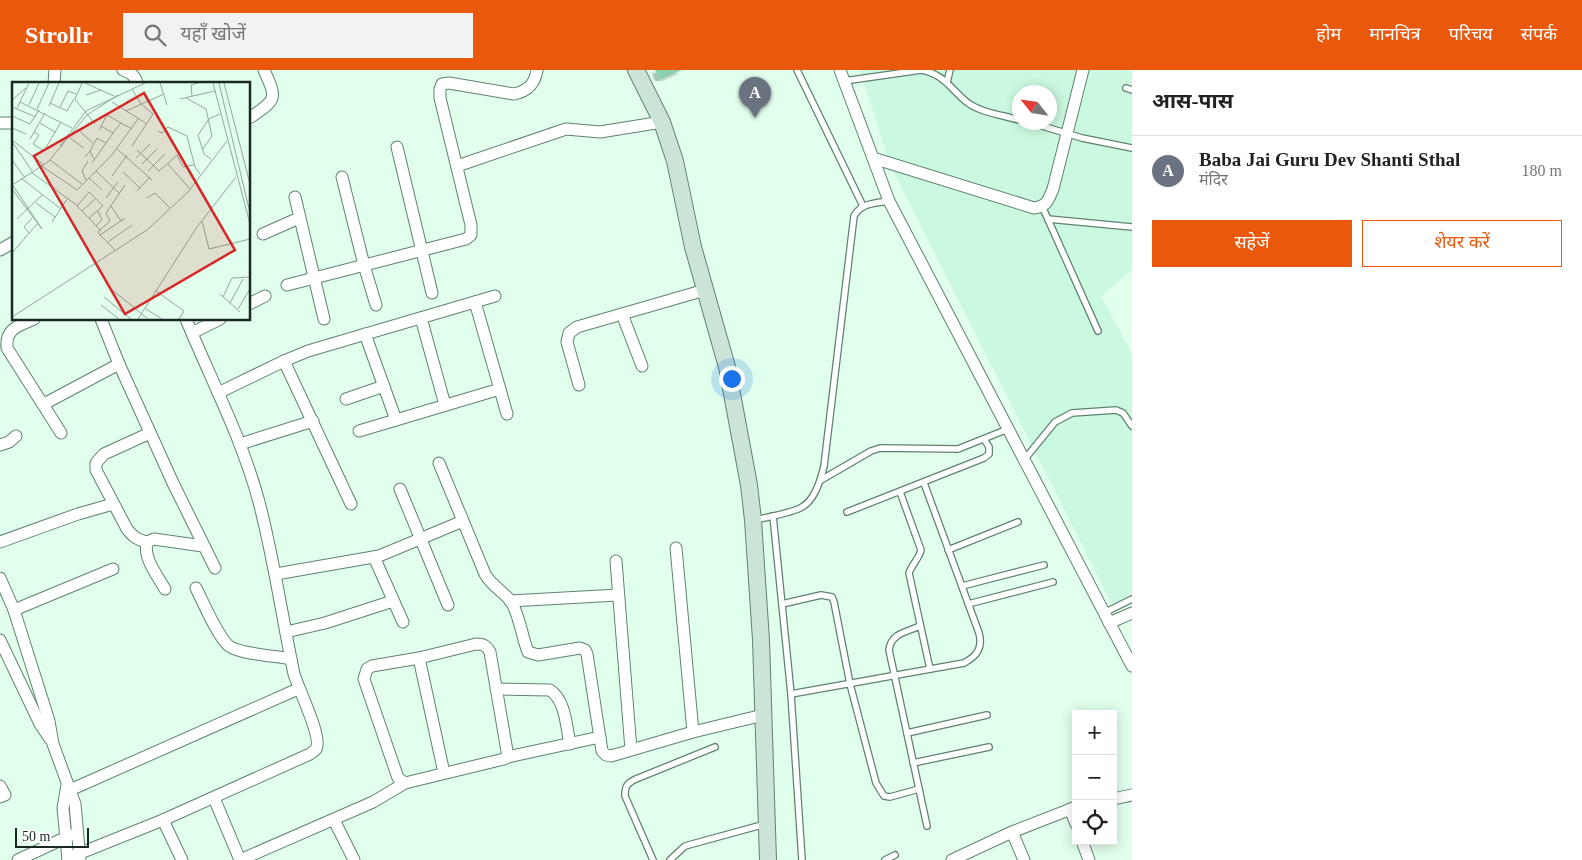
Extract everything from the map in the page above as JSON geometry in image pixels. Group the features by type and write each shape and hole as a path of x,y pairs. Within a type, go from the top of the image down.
{"street":[{"path":"123,70 132,74 137,82"},
{"path":"251,116 269,104 273,97 273,90 264,70"},
{"path":"287,285 466,239 471,234 471,225 440,98 442,84 449,83 514,94 524,92 531,86 536,77 537,70"},
{"path":"636,70 662,122 674,161 693,247 727,367 744,453 753,520 761,640 768,860"},
{"path":"873,158 1034,208 1042,206 1048,200 1053,189 1083,70"},
{"path":"842,75 889,201 1132,666"},
{"path":"457,166 566,129 600,132 662,122"},
{"path":"397,147 432,293"},
{"path":"342,177 364,266 376,305"},
{"path":"295,197 324,319"},
{"path":"263,234 299,218"},
{"path":"0,250 12,243"},
{"path":"579,385 567,342 569,333 577,327 705,290"},
{"path":"250,304 266,296"},
{"path":"218,393 308,351 495,296"},
{"path":"475,302 507,414"},
{"path":"622,314 642,366"},
{"path":"422,318 445,405"},
{"path":"32,320 9,332 6,340 7,348 61,433"},
{"path":"101,320 150,433 215,568"},
{"path":"69,787 64,808 68,859 80,857 214,798 310,754 317,748 318,738 315,727 298,689 276,574 259,502 240,444 186,320"},
{"path":"192,333 218,320"},
{"path":"365,334 396,420"},
{"path":"284,361 351,504"},
{"path":"44,404 119,364"},
{"path":"346,398 384,386"},
{"path":"359,431 500,389"},
{"path":"240,444 313,421"},
{"path":"150,433 104,454 96,463 96,470 132,536 147,542 154,539 203,546"},
{"path":"0,445 16,436"},
{"path":"439,463 490,582 510,601 514,608 528,652 538,655 580,648 587,654 602,751 606,755 611,756 693,732 763,715"},
{"path":"400,489 422,538 448,606"},
{"path":"0,542 78,514 113,504"},
{"path":"276,574 374,557 463,521"},
{"path":"147,542 145,550 165,589"},
{"path":"676,548 693,732"},
{"path":"374,557 402,622"},
{"path":"616,561 631,750"},
{"path":"14,610 114,569"},
{"path":"0,578 14,610 49,721 53,744 76,804 80,857"},
{"path":"196,588 222,638 230,647 242,651 291,658"},
{"path":"510,601 618,594"},
{"path":"286,632 333,620 393,601"},
{"path":"1107,618 1132,613"},
{"path":"0,640 40,724 53,744"},
{"path":"405,783 401,782 398,778 364,679 367,669 372,666 483,644 490,652 508,757"},
{"path":"419,658 444,773"},
{"path":"496,688 550,690 556,694 561,702 570,744"},
{"path":"69,787 298,689"},
{"path":"214,798 240,860 373,802 405,783 508,757 600,737"},
{"path":"0,786 5,795 0,797"},
{"path":"1117,798 1132,795"},
{"path":"952,860 1012,832 1072,808"},
{"path":"163,820 182,860"},
{"path":"334,820 354,860"},
{"path":"1012,832 1024,860"},
{"path":"18,860 78,833"},
{"path":"1083,845 1089,860"}],"lane":[{"path":"797,70 863,206"},
{"path":"842,75 921,70 932,73 947,82 968,102 978,108 1012,118"},
{"path":"947,82 950,70"},
{"path":"1057,130 1082,138 1132,148"},
{"path":"753,520 802,508 808,502 820,480 824,466 854,216 858,209 863,206 889,201"},
{"path":"1042,206 1098,331"},
{"path":"1048,219 1132,227"},
{"path":"1024,460 1056,422 1072,413 1116,410 1123,413 1132,426"},
{"path":"820,480 871,451 880,448 958,449 1008,430"},
{"path":"847,512 984,458 989,454 989,446 984,439"},
{"path":"791,694 964,663 972,659 978,652 982,643 924,483"},
{"path":"900,492 921,550 920,556 909,573 930,670"},
{"path":"773,516 791,694 802,860"},
{"path":"948,550 1018,522"},
{"path":"962,586 1044,565"},
{"path":"968,604 1053,582"},
{"path":"782,604 821,595 832,597 850,684 876,783 884,796 890,797 919,789"},
{"path":"1107,618 1132,599"},
{"path":"920,626 900,634 890,642 889,650 927,826"},
{"path":"907,733 987,715"},
{"path":"653,860 625,796 625,788 629,782 715,747"},
{"path":"913,763 989,747"},
{"path":"670,860 685,846 767,824"},
{"path":"885,860 895,855"}],"shaded area":[{"path":"860,70 1132,70 1132,270 1101,296 1132,354 1132,600 1114,608 890,165"}],"building":[{"path":"655,70 682,70 659,80"}],"place":[{"name":"Baba Jai Guru Dev Shanti Sthal","path":"755,118"}]}
